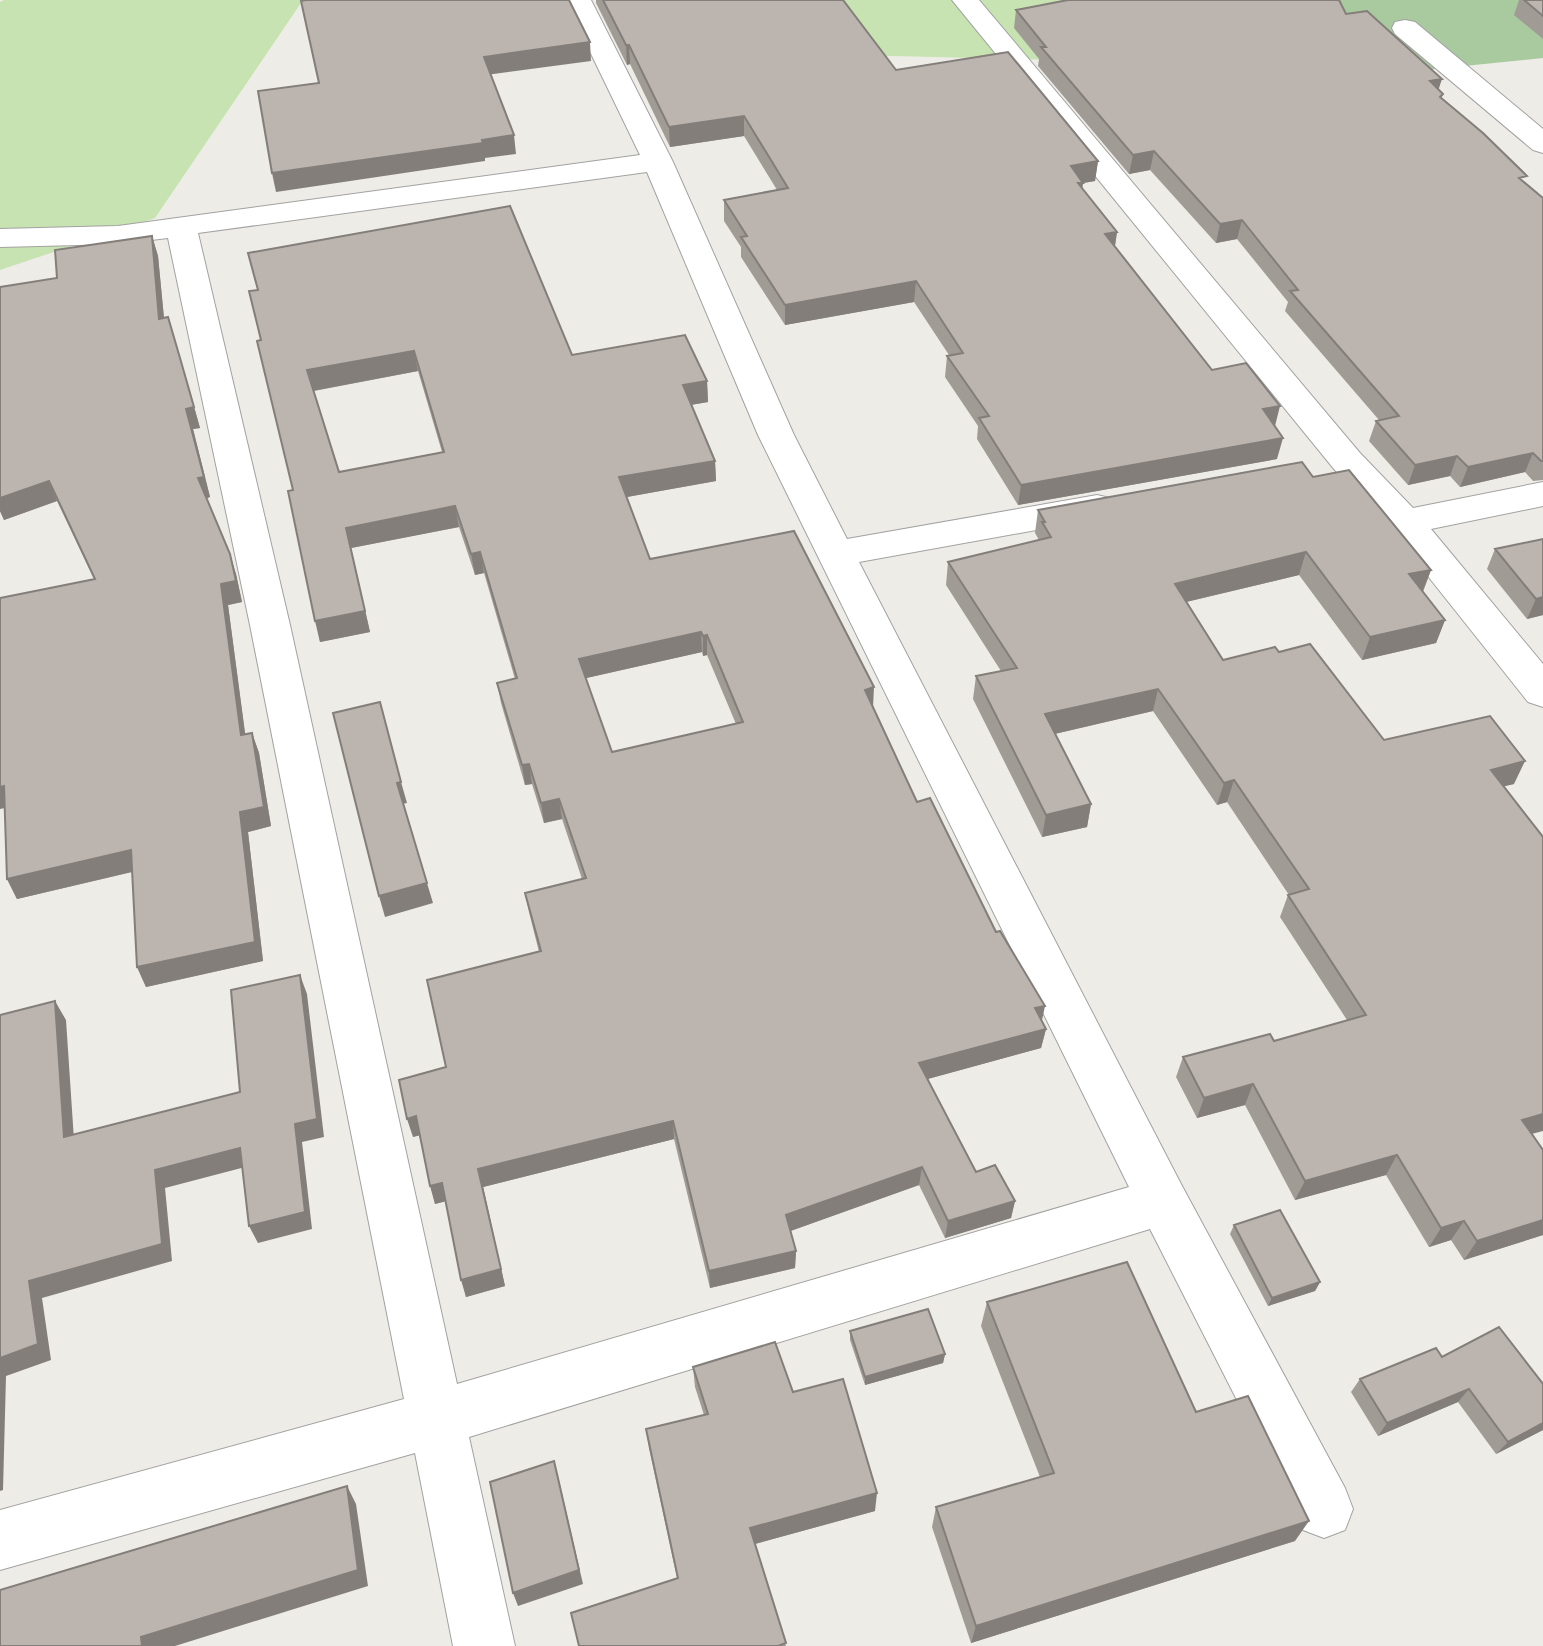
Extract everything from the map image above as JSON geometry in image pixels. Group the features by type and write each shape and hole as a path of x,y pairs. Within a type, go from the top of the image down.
{"street":[{"path":"578,0 658,162 776,435 1163,1201 1324,1509"},
{"path":"965,0 1347,461 1405,522 1543,692"},
{"path":"1405,28 1543,144"},
{"path":"0,238 118,235 658,162"},
{"path":"181,226 438,1418 484,1646"},
{"path":"1301,470 1347,461"},
{"path":"1405,522 1543,494"},
{"path":"838,553 1131,500"},
{"path":"0,1540 438,1418 1163,1201"}],"green space":[{"path":"303,0 155,218 0,270 0,2"},
{"path":"674,0 1166,0 1064,60 892,56 728,61"},
{"path":"1168,0 1543,0 1543,58 1326,80"}],"building":[{"path":"569,0 590,42 484,57 514,135 482,140 483,143 272,173 258,91 319,83 301,1"},
{"path":"603,0 843,0 896,70 1008,52 1098,161 1071,166 1083,183 1078,183 1117,232 1105,234 1212,370 1246,363 1280,406 1263,409 1283,438 1021,485 979,418 989,416 947,356 963,353 916,281 785,305 741,237 747,236 724,200 788,188 744,116 669,127"},
{"path":"1068,0 1339,0 1346,14 1367,11 1442,79 1430,81 1443,94 1440,97 1527,176 1519,178 1543,198 1543,461 1533,453 1468,467 1457,456 1415,465 1376,421 1399,416 1290,291 1298,290 1242,220 1220,224 1154,151 1133,155 1041,47 1046,47 1016,10"},
{"path":"1524,0 1543,0 1543,16"},
{"path":"510,206 572,355 685,335 707,381 683,385 715,461 619,477 650,559 794,531 874,687 865,690 917,802 930,798 996,932 1000,931 1045,1006 1035,1008 1046,1029 919,1063 976,1172 995,1165 1015,1201 948,1221 922,1167 786,1215 796,1251 709,1271 673,1121 478,1169 501,1269 461,1280 442,1183 430,1186 416,1116 407,1119 399,1080 446,1067 427,980 541,951 525,893 586,878 559,799 541,803 529,764 522,765 497,683 517,678 480,552 471,554 455,506 346,528 365,611 315,621 288,491 293,490 257,341 261,340 249,291 258,290 248,253","holes":["414,351 444,452 339,472 307,370","701,632 703,636 707,635 743,722 612,752 579,659"]},
{"path":"152,236 159,319 168,317 194,407 186,409 204,477 198,478 230,554 236,581 221,584 241,735 252,733 264,807 240,812 255,942 137,967 131,850 7,879 4,786 0,787 0,598 95,579 49,481 0,498 0,287 57,278 55,250"},
{"path":"1302,462 1313,477 1349,470 1431,570 1409,574 1445,620 1370,637 1306,552 1175,584 1223,660 1275,647 1279,652 1310,644 1384,740 1490,716 1525,761 1491,770 1543,837 1543,1114 1522,1120 1543,1150 1543,1220 1477,1241 1464,1221 1441,1228 1397,1155 1305,1181 1253,1084 1204,1098 1183,1057 1270,1034 1274,1041 1366,1015 1288,895 1309,889 1234,780 1224,783 1158,689 1045,714 1091,804 1046,815 976,676 1017,668 948,562 1051,537 1038,510"},
{"path":"1543,539 1543,597 1536,599 1495,549"},
{"path":"380,702 401,782 397,783 427,883 379,896 333,713"},
{"path":"300,975 317,1119 295,1124 305,1212 249,1226 240,1148 155,1170 162,1244 29,1281 38,1344 0,1358 0,1015 55,1001 64,1137 240,1092 231,990"},
{"path":"1280,1210 1320,1282 1272,1298 1234,1225"},
{"path":"1127,1262 1196,1412 1248,1396 1309,1521 976,1626 936,1507 1054,1473 987,1302"},
{"path":"928,1309 945,1354 865,1377 850,1331"},
{"path":"1499,1327 1543,1384 1543,1423 1508,1442 1469,1389 1387,1423 1360,1379 1436,1348 1442,1357"},
{"path":"775,1342 793,1392 843,1379 877,1493 750,1528 786,1643 778,1646 579,1646 571,1613 678,1578 646,1429 708,1414 693,1367"},
{"path":"554,1461 579,1570 513,1593 490,1482"},
{"path":"347,1486 358,1570 141,1637 142,1646 0,1646 0,1590"}]}
